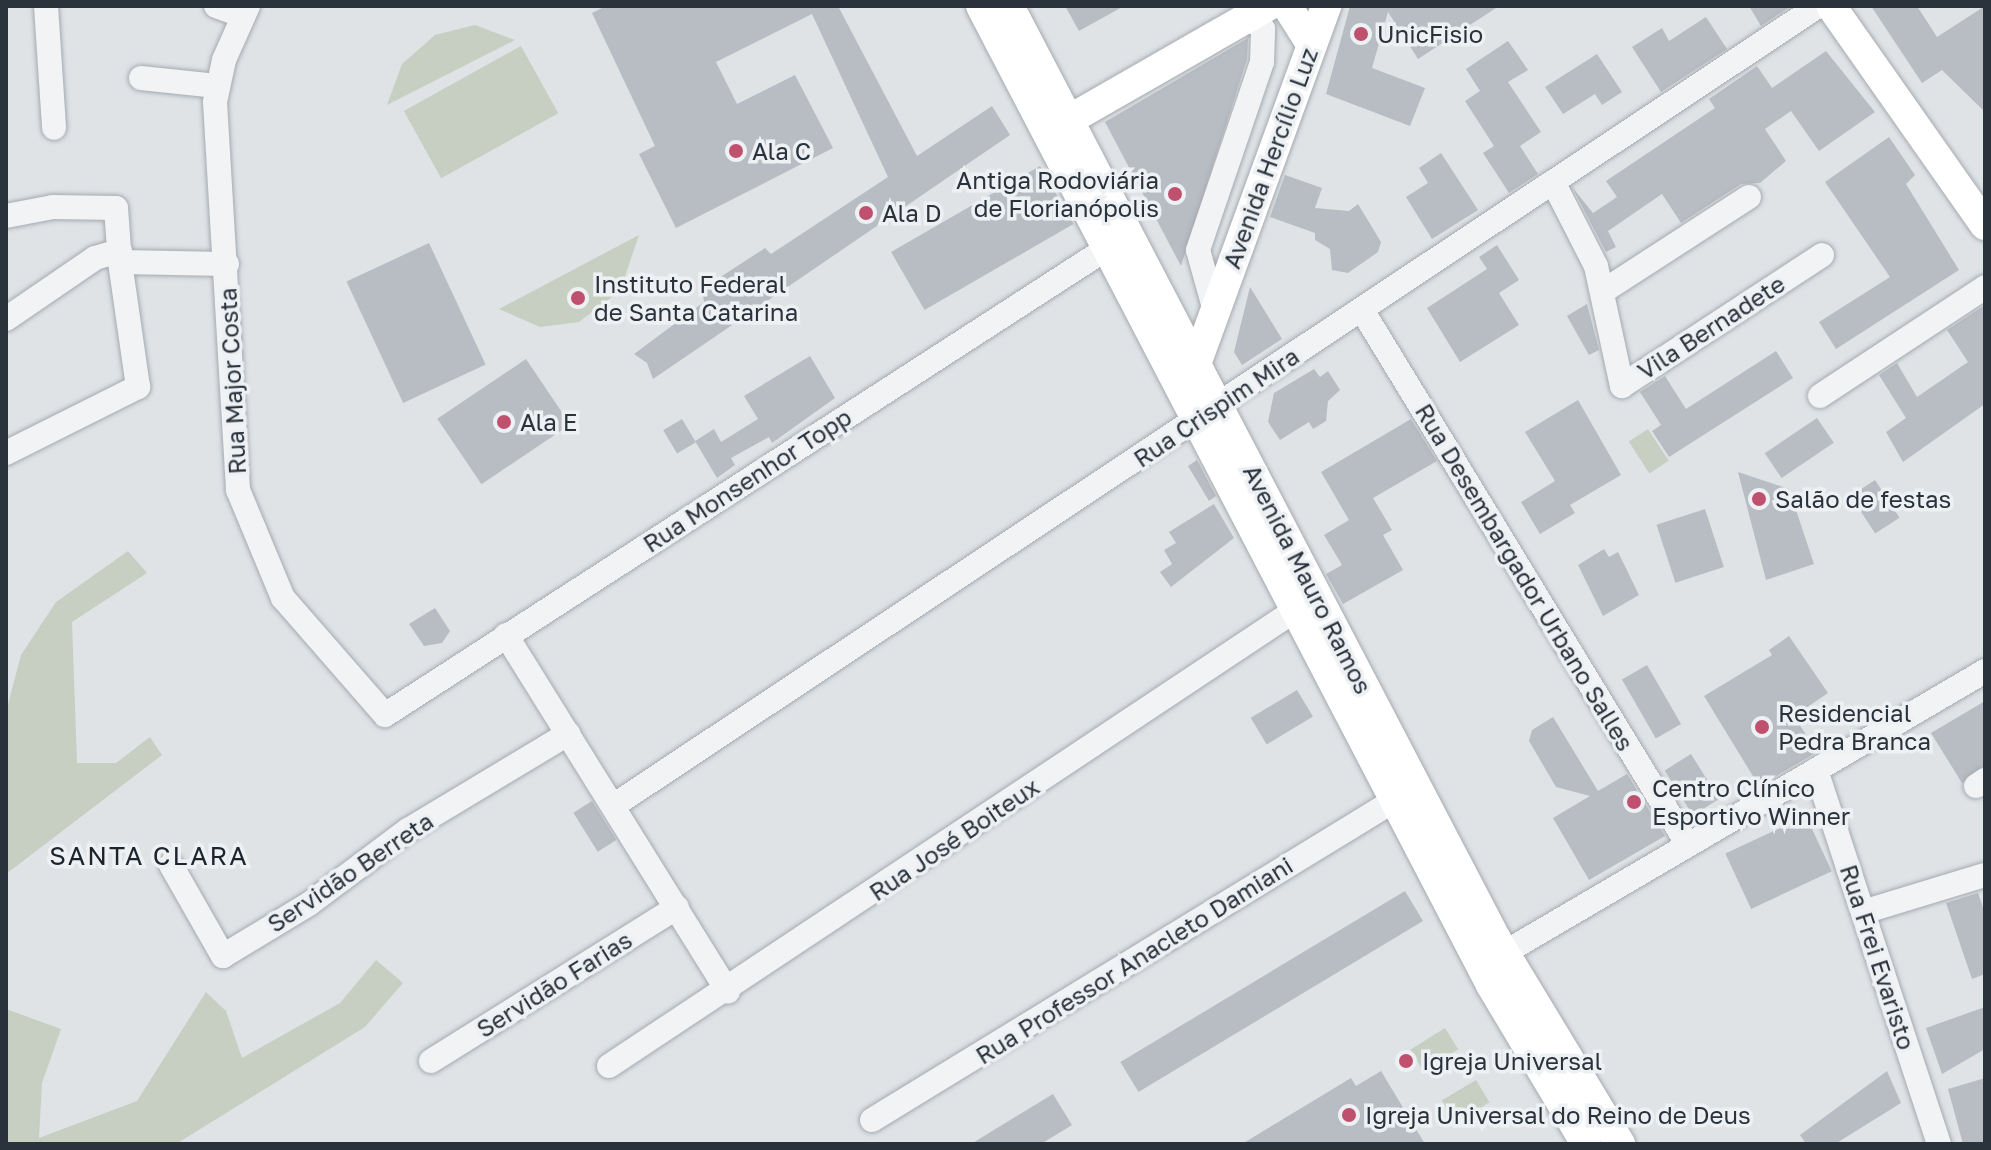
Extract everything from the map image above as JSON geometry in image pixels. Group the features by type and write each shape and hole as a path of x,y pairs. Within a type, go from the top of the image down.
{"main road":[{"name":"Avenida Mauro Ramos","path":"981,6 1058,126 1586,1144"},
{"name":"Avenida Mauro Ramos","path":"1009,6 1109,247 1182,363"},
{"path":"1287,6 1311,44"},
{"name":"Avenida Hercílio Luz","path":"1182,363 1215,311 1326,6"},
{"path":"1831,6 1985,225"},
{"path":"1058,126 1258,12"},
{"name":"Avenida Mauro Ramos","path":"1208,412 1297,609 1395,800 1492,959 1620,1144"}],"street":[{"path":"46,6 54,128"},
{"path":"216,6 246,11"},
{"name":"Rua Crispim Mira","path":"613,806 1818,6"},
{"name":"Rua Major Costa","path":"246,11 217,86 234,456 251,528 283,598 385,715"},
{"name":"Avenida Hercílio Luz","path":"1215,311 1198,250 1264,52 1263,29 1258,12"},
{"path":"141,78 217,86"},
{"name":"Vila Bernadete","path":"1553,182 1591,254 1622,386 1822,255"},
{"path":"1602,292 1749,197"},
{"path":"6,216 53,207 116,208 138,387 6,453"},
{"name":"Rua Monsenhor Topp","path":"385,715 1109,247"},
{"path":"6,319 95,258 227,264"},
{"path":"1820,396 1985,287"},
{"name":"Rua Desembargador Urbano Salles","path":"1362,310 1688,845"},
{"name":"Rua José Boiteux","path":"609,1066 728,991 1297,609"},
{"path":"506,635 728,991"},
{"path":"1492,959 1985,671"},
{"name":"Servidão Berreta","path":"171,865 223,956 309,904 408,830 568,734"},
{"name":"Rua Frei Evaristo","path":"1816,770 1939,1144"},
{"name":"Rua Professor Anacleto Damiani","path":"872,1120 1395,800"},
{"path":"1863,912 1985,875"},
{"name":"Servidão Farias","path":"431,1061 677,907"}],"green space":[{"path":"475,25 515,40 387,105 402,64 435,35"},
{"path":"521,46 558,113 441,178 404,111"},
{"path":"639,235 620,291 579,322 540,327 499,309"},
{"path":"1648,429 1669,461 1649,473 1629,442"},
{"path":"128,551 147,573 72,622 77,763 116,763 150,737 162,755 6,874 6,712 21,655 56,602"},
{"path":"376,960 403,983 365,1027 176,1144 6,1144 6,1009 61,1029 42,1083 39,1138 137,1101 206,992 226,1011 242,1058 340,1003"},
{"path":"1445,1028 1458,1049 1423,1071 1410,1050"},
{"path":"1476,1080 1489,1102 1455,1123 1442,1101"}],"building":[{"path":"606,6 838,6 917,156 992,106 1010,135 653,379 647,363 634,354 704,302 702,289 765,248 771,254 888,177 812,14 716,62 737,104 795,75 833,148 676,228 639,154 655,146 592,13"},
{"path":"1065,6 1124,6 1079,31"},
{"path":"1350,6 1499,6 1418,59 1388,12 1372,68 1425,88 1410,126 1326,94"},
{"path":"1749,6 1791,6 1761,26"},
{"path":"1871,6 1917,6 1937,37 1985,6 1985,112 1942,70 1922,83"},
{"path":"1706,17 1727,49 1661,92 1632,47 1662,28 1669,41"},
{"name":"Antiga Rodoviária de Florianópolis","path":"1248,38 1247,59 1181,266 1105,122"},
{"path":"1508,41 1528,70 1508,82 1541,132 1520,146 1538,174 1509,193 1483,153 1494,146 1465,101 1480,91 1466,69"},
{"path":"1826,51 1875,112 1819,151 1791,111 1765,129 1786,161 1760,183 1741,184 1681,223 1662,194 1608,231 1616,247 1606,252 1572,187 1593,213 1617,197 1606,181 1715,108 1709,99 1757,66 1772,88"},
{"path":"1597,54 1622,92 1602,105 1595,94 1563,114 1545,87"},
{"path":"1889,137 1915,175 1906,184 1959,270 1836,349 1819,322 1890,277 1825,182"},
{"path":"1441,153 1478,210 1432,239 1406,197 1428,183 1419,168"},
{"path":"1040,166 1074,224 925,310 891,252"},
{"path":"1285,175 1322,188 1315,208 1349,211 1358,204 1381,242 1378,252 1348,273 1332,270 1330,249 1315,240 1315,233 1270,217"},
{"path":"429,243 486,364 403,403 347,281"},
{"path":"1497,245 1519,280 1499,293 1519,325 1460,362 1427,308 1487,269 1479,257"},
{"path":"1250,287 1282,339 1242,365 1234,352"},
{"path":"1587,304 1599,350 1589,355 1567,316"},
{"path":"1985,305 1985,404 1903,462 1886,432 1906,418 1879,375 1897,363 1917,397 1968,362 1947,330"},
{"path":"1776,351 1793,378 1669,457 1652,431 1661,425 1640,392 1665,376 1686,409"},
{"path":"810,356 835,398 772,443 769,437 731,458 735,465 717,478 695,441 714,429 721,442 758,419 744,396"},
{"name":"Ala E","path":"526,359 570,424 481,484 437,419"},
{"path":"1314,369 1320,377 1328,371 1340,390 1328,401 1326,421 1313,429 1309,422 1280,440 1268,422 1274,393"},
{"path":"1578,400 1621,475 1570,505 1575,513 1540,534 1521,502 1555,481 1525,432"},
{"path":"1817,418 1834,443 1782,478 1765,453"},
{"path":"682,419 696,442 677,453 663,430"},
{"path":"1411,419 1437,461 1373,498 1392,530 1383,535 1403,570 1343,604 1326,574 1342,565 1324,535 1349,520 1321,472"},
{"path":"1197,460 1216,496 1209,501 1188,466"},
{"path":"1738,472 1789,489 1814,564 1766,580"},
{"path":"1875,480 1900,518 1875,534 1851,496"},
{"path":"1214,504 1234,538 1171,587 1160,572 1172,564 1164,550 1176,543 1169,532"},
{"path":"1705,509 1724,567 1675,583 1656,525"},
{"path":"1604,549 1609,557 1618,552 1639,595 1603,616 1578,565"},
{"path":"435,608 450,631 442,643 424,646 409,624"},
{"name":"Residencial Pedra Branca","path":"1789,636 1828,693 1794,716 1817,752 1759,786 1704,696 1772,655 1769,650"},
{"path":"1647,665 1681,724 1656,738 1622,680"},
{"path":"1297,690 1313,717 1267,744 1251,718"},
{"path":"1985,701 1985,765 1962,783 1931,733"},
{"path":"1553,717 1598,791 1627,774 1665,836 1589,880 1553,818 1590,796 1556,787 1529,741 1532,730"},
{"path":"1691,754 1719,799 1693,815 1665,770"},
{"path":"592,801 616,840 598,852 573,813"},
{"path":"1806,816 1832,871 1751,909 1725,854"},
{"path":"1405,891 1423,921 1138,1092 1120,1062"},
{"path":"1978,893 1985,913 1985,974 1972,979 1946,903"},
{"path":"1985,1007 1985,1049 1942,1074 1926,1028"},
{"name":"Igreja Universal do Reino de Deus","path":"1381,1071 1425,1144 1242,1144 1351,1078 1356,1086"},
{"path":"1887,1071 1901,1103 1835,1144 1806,1144 1800,1135"},
{"path":"1985,1078 1985,1144 1963,1144 1948,1089"},
{"path":"1053,1094 1072,1125 1041,1144 971,1144"}],"place":[{"name":"UnicFisio","path":"1361,34"},
{"name":"Ala C","path":"736,151"},
{"name":"Antiga Rodoviária de Florianópolis","path":"1175,194"},
{"name":"Ala D","path":"866,213"},
{"name":"Instituto Federal de Santa Catarina","path":"578,298"},
{"name":"Ala E","path":"504,422"},
{"name":"Salão de festas","path":"1759,499"},
{"name":"Residencial Pedra Branca","path":"1762,727"},
{"name":"Centro Clínico Esportivo Winner","path":"1634,802"},
{"name":"Igreja Universal","path":"1406,1061"},
{"name":"Igreja Universal do Reino de Deus","path":"1349,1115"}],"district":[{"name":"SANTA CLARA","path":"149,856"}]}
